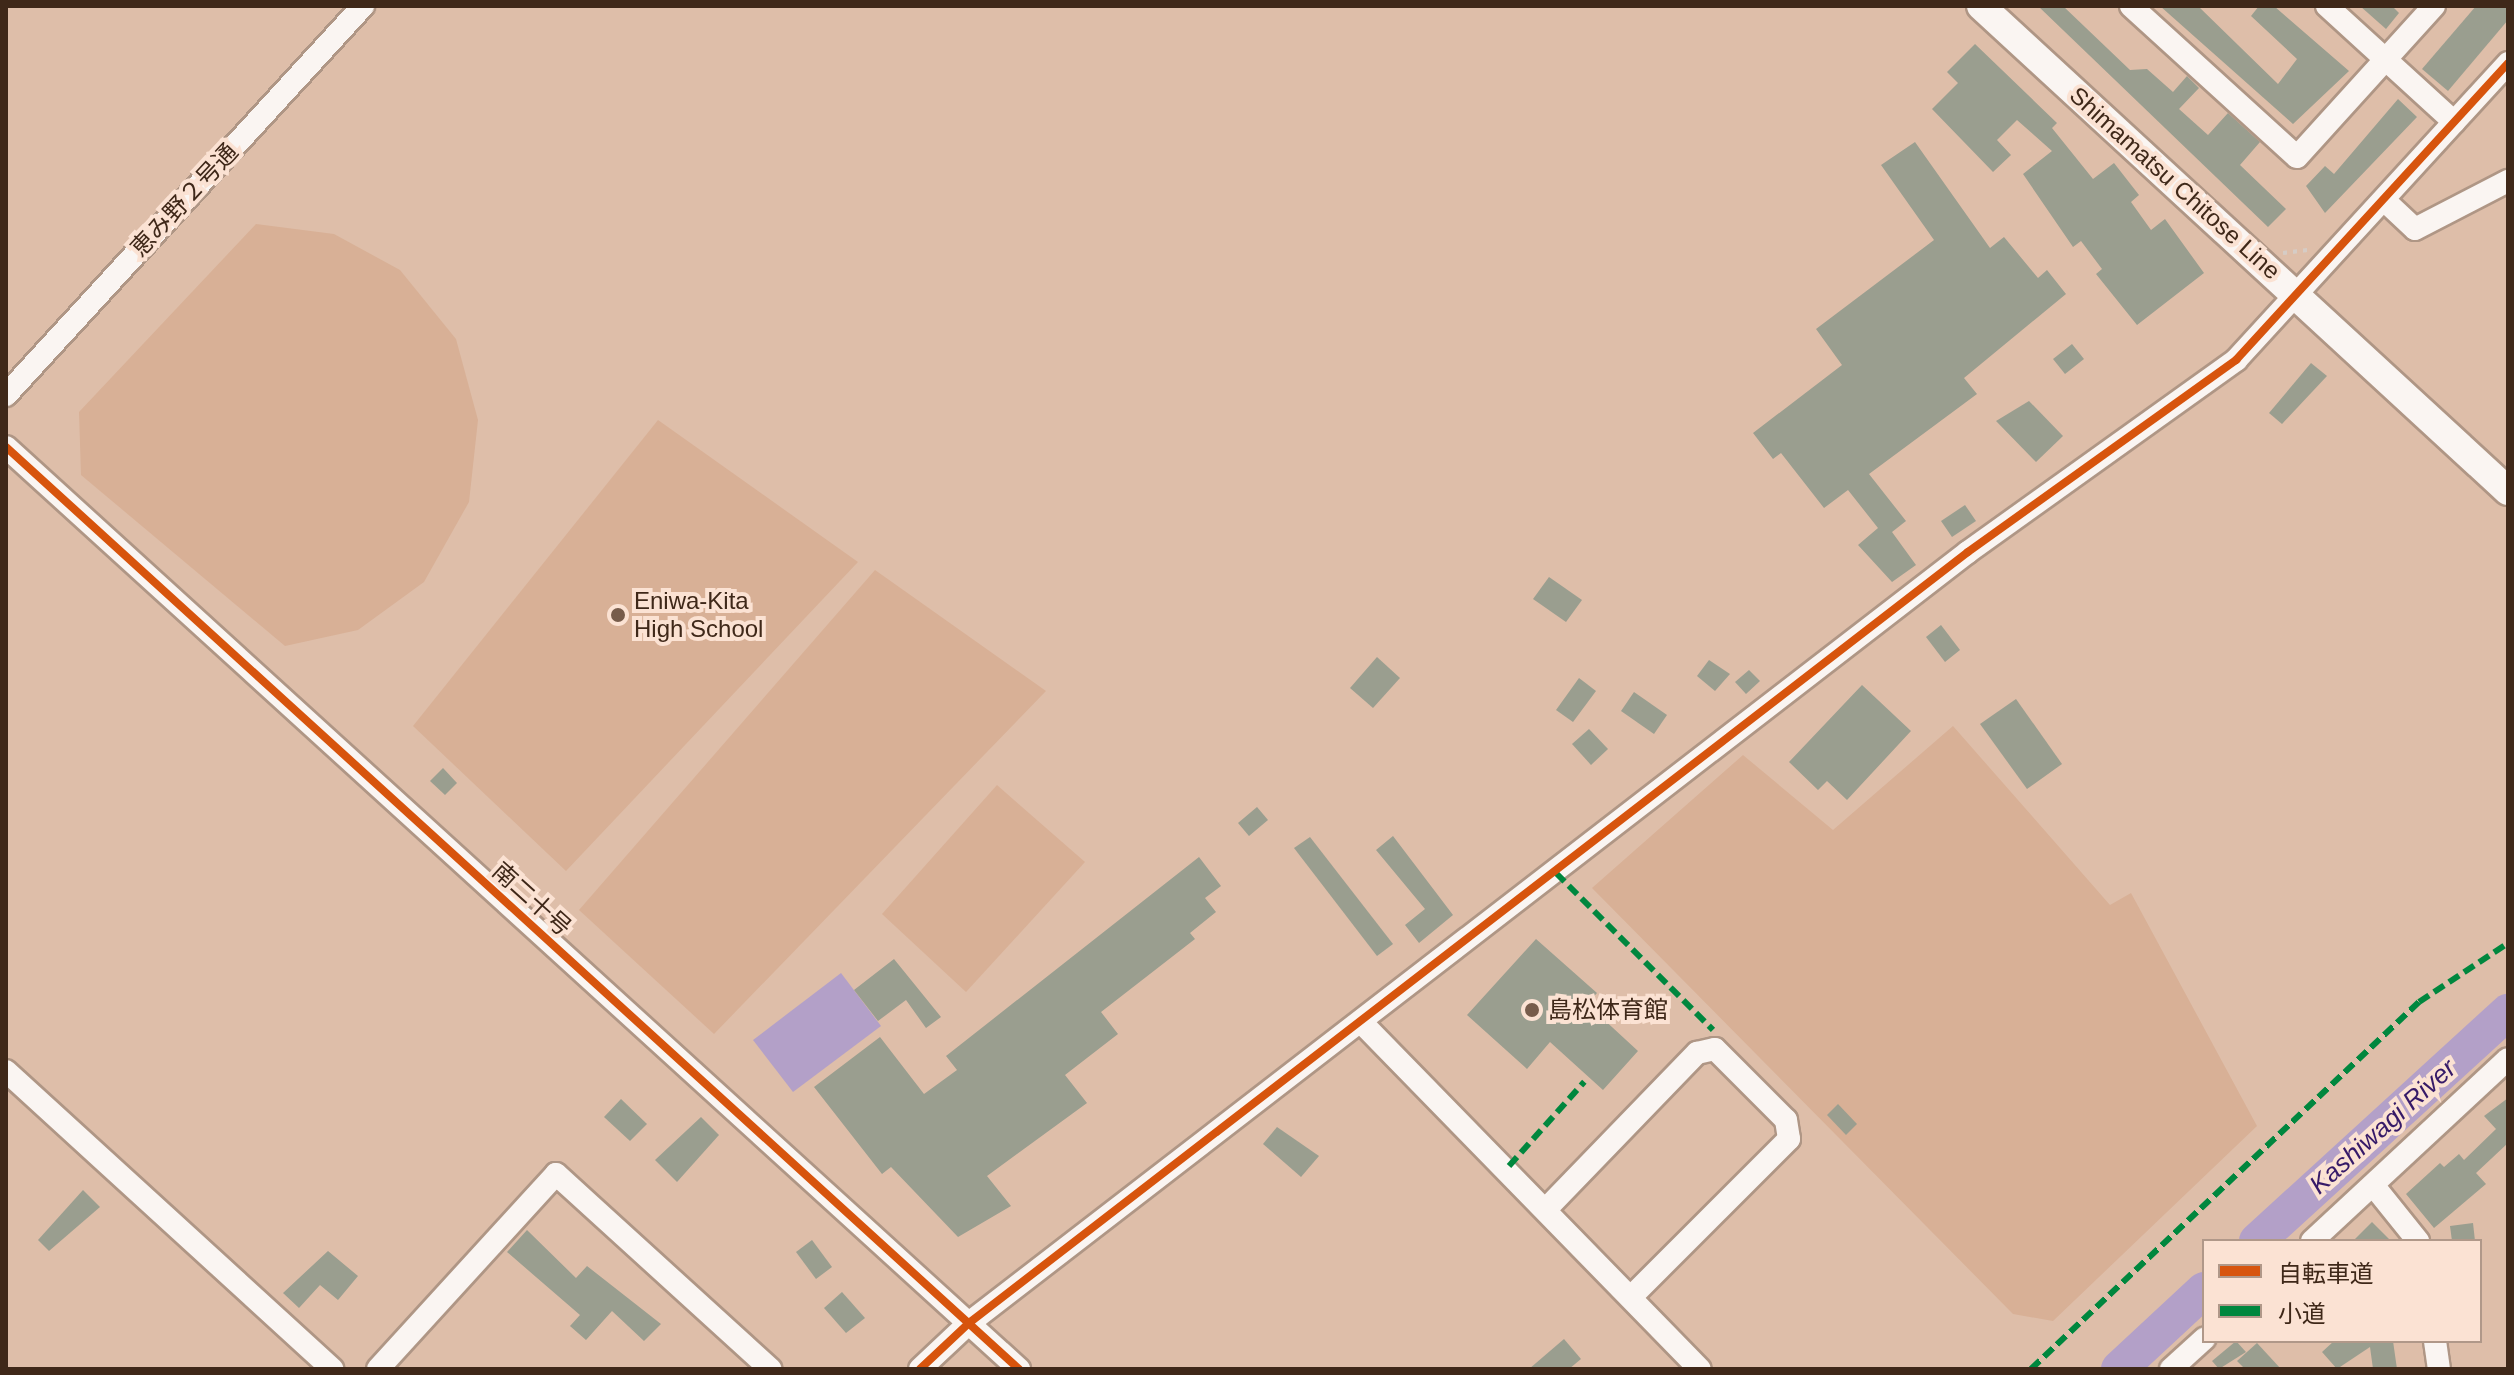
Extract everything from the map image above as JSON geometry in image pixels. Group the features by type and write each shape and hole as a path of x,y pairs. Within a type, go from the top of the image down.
{"main road":[{"name":"Shimamatsu Chitose Line","path":"1981,6 2508,491"}],"street":[{"name":"恵み野２号通","path":"6,395 363,6"},
{"path":"2131,6 2297,157 2434,6"},
{"path":"2327,6 2454,122"},
{"path":"920,1369 969,1323 1363,1024 1968,552 2236,360 2508,63"},
{"path":"2384,200 2415,229 2508,181"},
{"name":"南二十号","path":"12,453 1019,1369"},
{"path":"1363,1024 1549,1206 1700,1369"},
{"path":"1549,1206 1697,1053 1715,1049 1786,1120 1789,1139 1633,1295"},
{"path":"2314,1239 2508,1059"},
{"path":"6,1071 332,1369"},
{"path":"378,1369 556,1174 770,1369"},
{"path":"2373,1185 2416,1239"},
{"path":"2171,1369 2202,1341"},
{"path":"2435,1343 2439,1369"}],"shaded area":[{"path":"256,224 334,234 400,270 456,339 478,420 469,502 424,582 358,630 285,646 81,475 79,412"},
{"path":"658,420 858,562 566,871 413,726"},
{"path":"875,570 1046,691 714,1034 579,910"},
{"path":"1953,726 2110,905 2131,893 2257,1126 2053,1321 2013,1314 1592,888 1743,755 1833,830"},
{"path":"997,785 1085,862 966,992 882,914"},
{"path":"841,973 881,1026 793,1092 753,1040"}],"building":[{"path":"2038,6 2063,6 2130,70 2147,69 2173,92 2187,76 2199,88 2179,109 2208,135 2228,113 2260,142 2240,165 2286,209 2268,227"},
{"path":"2160,6 2198,6 2278,84 2297,59 2251,16 2259,6 2274,6 2349,71 2293,124"},
{"path":"2360,6 2392,6 2399,13 2386,29"},
{"path":"2476,6 2508,6 2508,20 2448,91 2422,69"},
{"path":"1975,44 2057,123 2052,128 2093,179 2114,163 2139,195 2131,202 2151,230 2165,219 2204,273 2137,325 2096,274 2102,269 2081,241 2073,247 2023,174 2052,151 2017,120 1997,140 2011,155 1993,172 1932,109 1958,83 1947,72"},
{"path":"2398,99 2417,117 2325,213 2306,186 2325,166 2334,174"},
{"path":"1915,142 1990,248 2004,237 2038,278 2047,270 2066,294 1964,378 1977,394 1869,474 1906,521 1892,532 1916,565 1892,582 1858,545 1878,528 1848,490 1824,508 1781,453 1773,459 1753,433 1842,365 1816,329 1934,240 1881,165"},
{"path":"2072,344 2084,359 2065,374 2053,359"},
{"path":"2311,363 2327,376 2282,424 2269,413"},
{"path":"2029,401 2063,436 2036,462 1996,421"},
{"path":"1965,505 1976,521 1952,537 1941,521"},
{"path":"1549,577 1582,600 1566,622 1533,599"},
{"path":"1941,625 1960,650 1945,662 1926,637"},
{"path":"1377,657 1400,678 1373,708 1350,688"},
{"path":"1709,660 1730,674 1715,691 1697,676"},
{"path":"1749,670 1760,681 1746,694 1735,682"},
{"path":"1579,678 1596,691 1573,722 1556,710"},
{"path":"1862,685 1911,731 1847,800 1827,781 1818,790 1789,762"},
{"path":"1634,692 1667,715 1654,734 1621,711"},
{"path":"2016,699 2062,764 2027,789 1980,724"},
{"path":"1589,729 1608,749 1591,765 1572,744"},
{"path":"443,768 457,783 445,795 430,781"},
{"path":"1257,807 1268,820 1249,836 1238,823"},
{"path":"1393,836 1453,915 1419,943 1405,925 1425,909 1376,850"},
{"path":"1310,837 1393,944 1377,956 1294,848"},
{"path":"1199,857 1221,886 1205,898 1216,912 1190,933 1195,939 1101,1012 1118,1034 1065,1075 1087,1103 987,1176 1011,1206 958,1237 891,1167 882,1174 814,1087 880,1037 924,1094 957,1070 946,1056"},
{"name":"島松体育館","path":"1536,939 1597,993 1587,1004 1638,1051 1603,1090 1550,1042 1527,1069 1467,1015"},
{"path":"894,959 941,1017 926,1028 906,1000 878,1021 854,990"},
{"path":"2508,1098 2508,1143 2476,1173 2486,1184 2434,1228 2406,1194 2440,1163 2444,1167 2459,1154 2464,1160 2496,1129 2484,1116"},
{"path":"621,1099 647,1124 630,1141 604,1117"},
{"path":"1838,1104 1857,1124 1846,1135 1827,1115"},
{"path":"701,1117 719,1135 677,1182 655,1160"},
{"path":"1277,1127 1319,1156 1301,1177 1263,1144"},
{"path":"83,1190 100,1207 49,1251 38,1240"},
{"path":"2372,1222 2389,1239 2355,1239"},
{"path":"2473,1223 2475,1239 2452,1239 2450,1226"},
{"path":"527,1230 576,1278 587,1266 661,1324 644,1341 612,1311 586,1340 570,1326 580,1315 507,1252"},
{"path":"812,1240 832,1267 816,1279 796,1252"},
{"path":"328,1251 358,1276 338,1300 320,1285 299,1308 283,1293"},
{"path":"842,1292 865,1318 846,1333 824,1308"},
{"path":"1564,1339 1581,1359 1569,1369 1529,1369"},
{"path":"2234,1343 2238,1343 2246,1352 2219,1369 2212,1361"},
{"path":"2257,1343 2281,1369 2245,1369 2237,1361"},
{"path":"2332,1343 2393,1343 2397,1369 2373,1369 2370,1347 2337,1369 2322,1352"}],"waterway":[{"name":"Kashiwagi River","path":"2259,1239 2508,1012"},
{"name":"Kashiwagi River","path":"2119,1369 2202,1292"}],"marked path":[{"path":"1556,873 1713,1030"},
{"path":"2031,1369 2419,1002 2508,943"},
{"path":"1509,1166 1584,1082"}],"cycle path":[{"path":"920,1369 969,1323 1968,552 2236,360 2508,63"},
{"path":"6,447 1019,1369"}],"place":[{"name":"Eniwa-Kita High School","path":"618,615"},
{"name":"島松体育館","path":"1532,1010"}]}
